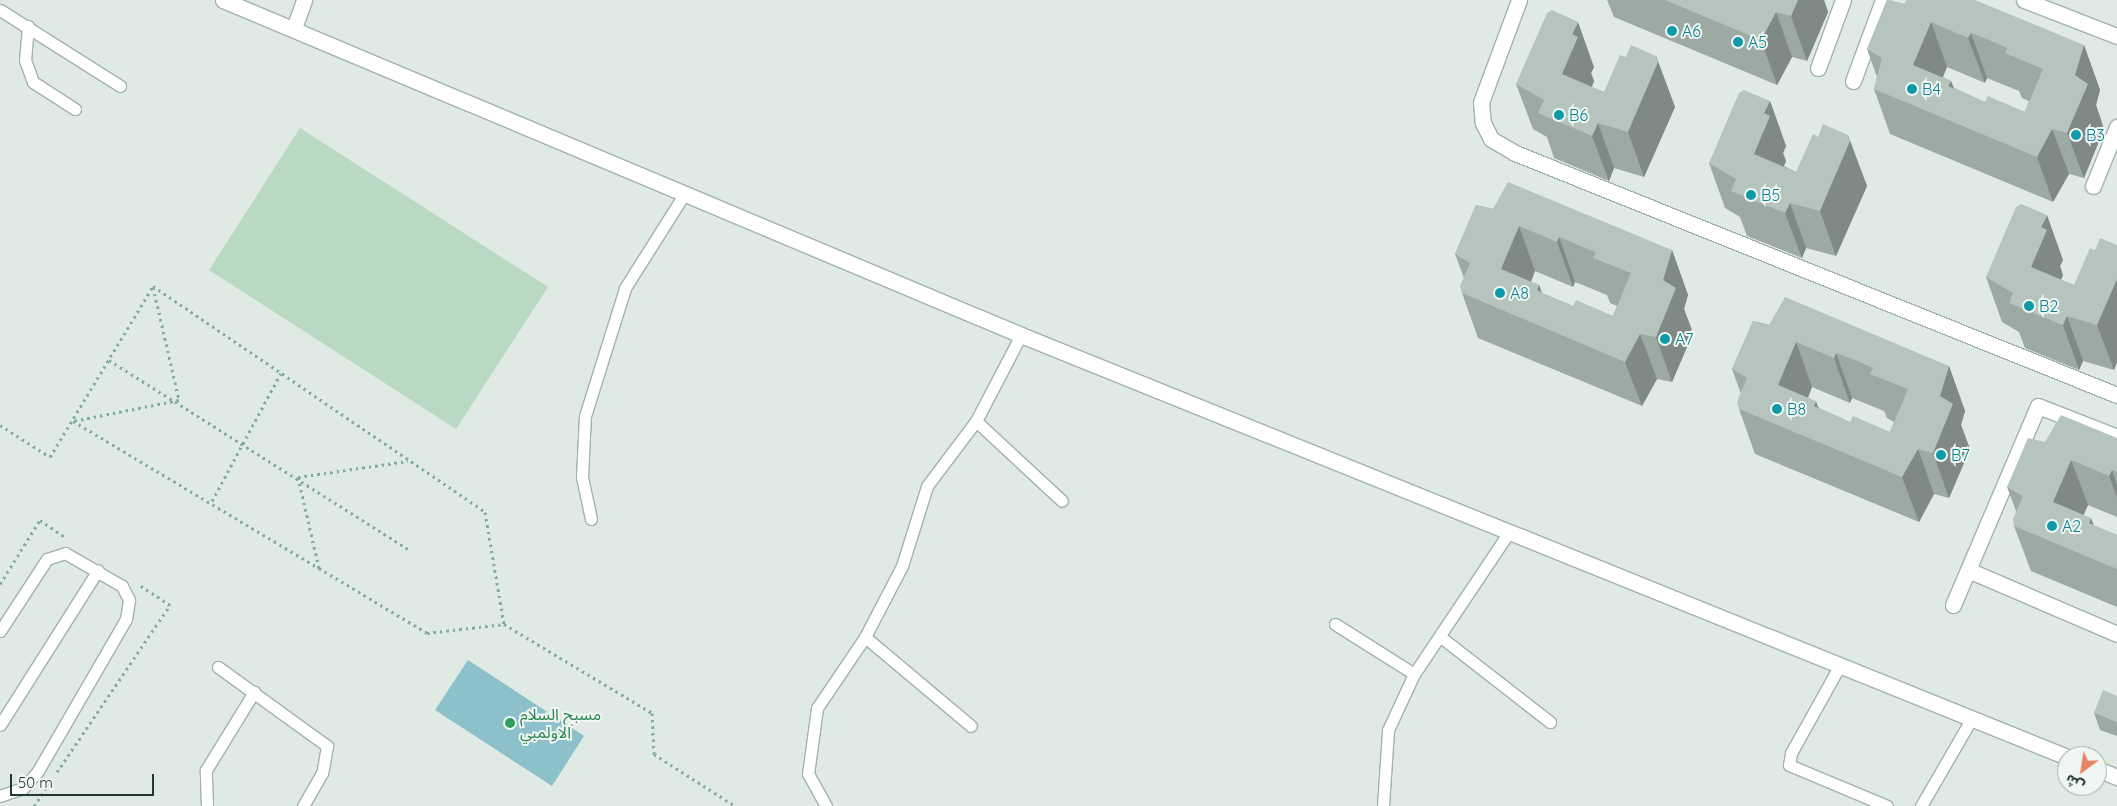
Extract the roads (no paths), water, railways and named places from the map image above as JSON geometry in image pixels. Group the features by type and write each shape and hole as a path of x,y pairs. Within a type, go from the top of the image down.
{"street":[{"path":"223,0 294,28 1021,335 2057,753"},
{"path":"294,28 304,0"},
{"path":"1519,0 1481,102 1483,124 1491,139 1515,153 2117,395"},
{"path":"1818,68 1842,0"},
{"path":"1853,81 1883,0"},
{"path":"2024,0 2117,36"},
{"path":"2093,186 2117,127"},
{"path":"1953,605 2038,406 2117,437"},
{"path":"1968,570 2117,634"}],"lane":[{"path":"0,4 2,0"},
{"path":"0,10 120,86"},
{"path":"28,26 25,60 34,82 75,108"},
{"path":"591,519 582,477 585,416 625,288 685,193"},
{"path":"826,806 808,774 817,708 865,637 902,566 927,486 976,421 1021,335"},
{"path":"976,421 1062,501"},
{"path":"1383,806 1388,730 1414,674 1442,638 1509,532"},
{"path":"0,631 47,559 65,553 98,570 126,593 126,619 38,771 23,788 0,796"},
{"path":"0,725 98,570"},
{"path":"1335,624 1414,674"},
{"path":"865,637 971,726"},
{"path":"1442,638 1550,722"},
{"path":"1840,666 1791,753 1789,765 1887,806"},
{"path":"218,667 327,746 322,773 303,806"},
{"path":"206,806 206,770 254,692"},
{"path":"1921,806 1972,718"}],"water":[{"name":"مسبح السلام الاولمبي","path":"468,660 584,736 552,786 435,710"}],"place":[{"name":"A6","path":"1672,31"},
{"name":"A5","path":"1738,42"},
{"name":"B4","path":"1912,89"},
{"name":"B6","path":"1559,115"},
{"name":"B3","path":"2076,135"},
{"name":"B5","path":"1751,195"},
{"name":"A8","path":"1500,293"},
{"name":"B2","path":"2029,306"},
{"name":"A7","path":"1665,339"},
{"name":"B8","path":"1777,409"},
{"name":"B7","path":"1941,455"},
{"name":"A2","path":"2052,526"},
{"name":"مسبح السلام الاولمبي","path":"510,723"}]}
